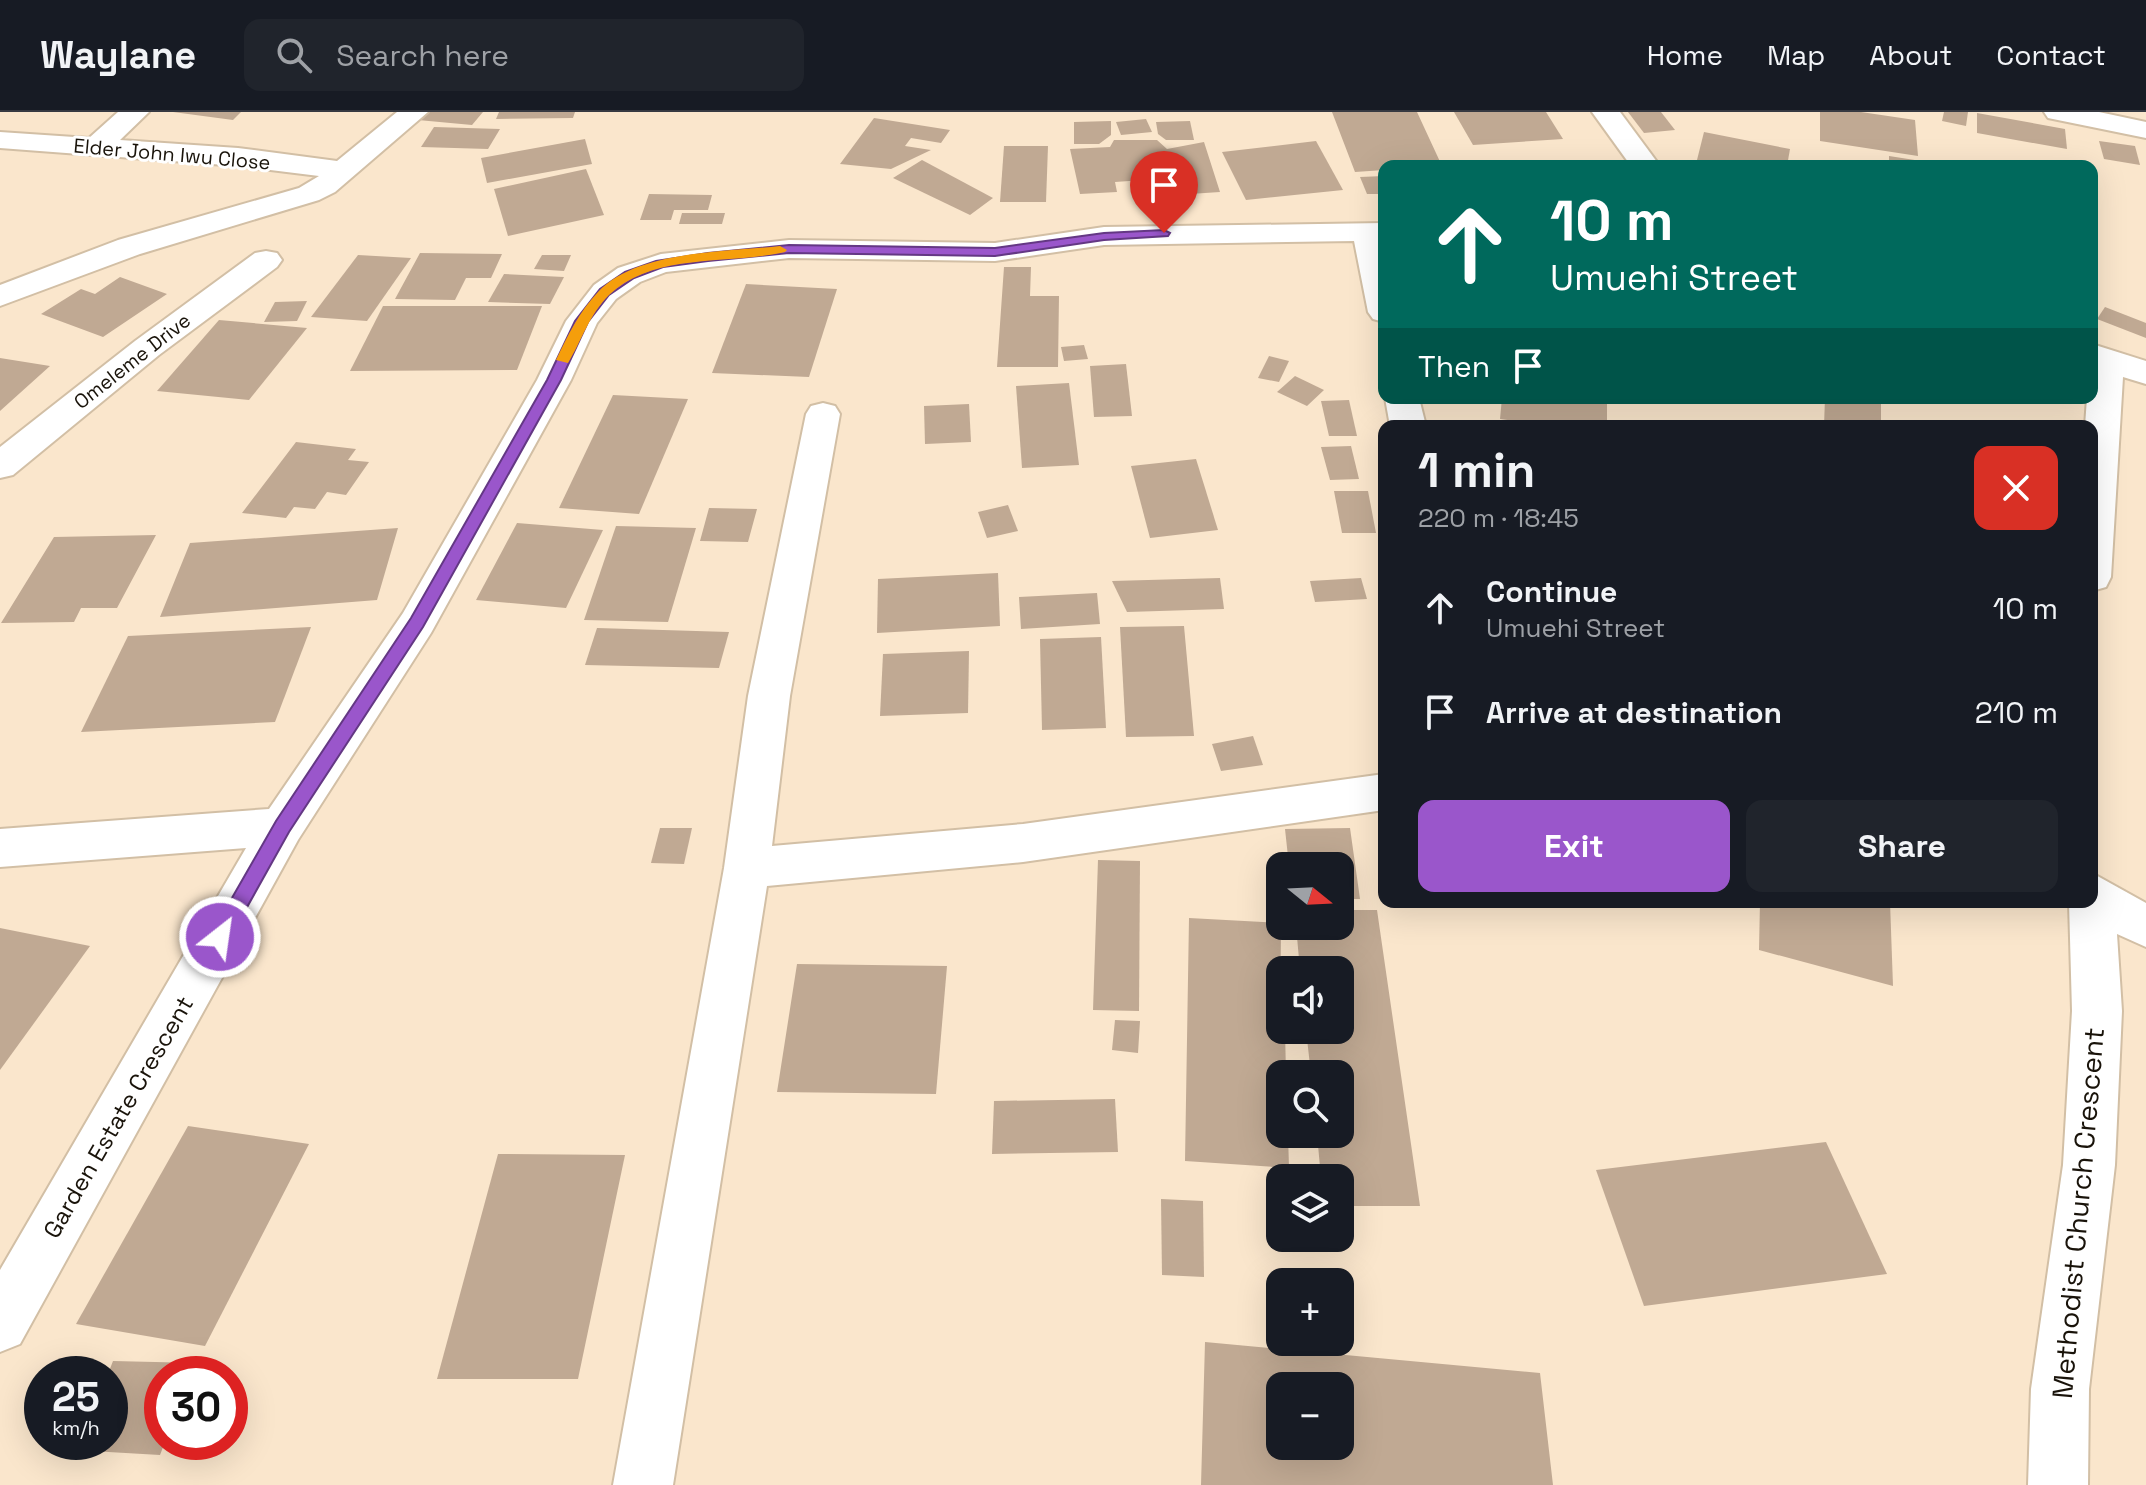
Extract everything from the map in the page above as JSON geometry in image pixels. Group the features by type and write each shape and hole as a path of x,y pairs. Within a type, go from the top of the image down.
{"street":[{"path":"95,147 135,112"},
{"path":"0,296 180,230 294,201 325,186 414,112"},
{"path":"1606,112 1642,160"},
{"path":"2058,112 2146,130"},
{"name":"Elder John Iwu Close","path":"0,140 238,157 343,171"},
{"name":"Garden Estate Crescent","path":"0,1324 282,827 417,623 554,380 582,321 605,292 629,275 661,263 789,249 995,252 1104,236 1164,233 1376,233"},
{"name":"Omeleme Drive","path":"0,466 147,348 266,260"},
{"path":"2098,420 2100,357 2146,373"},
{"path":"643,1485 747,868 754,783 779,629 823,414"},
{"path":"747,868 1023,843 1378,793"},
{"path":"0,848 282,827"},
{"path":"2098,898 2146,926"},
{"name":"Methodist Church Crescent","path":"2058,1485 2060,1389 2089,1165 2097,1011 2093,908"}],"building":[{"path":"173,112 241,112 233,120"},
{"path":"425,112 483,112 472,125 418,120"},
{"path":"499,112 575,112 573,118 496,119"},
{"path":"1332,112 1417,112 1439,160 1378,160 1378,170 1355,172"},
{"path":"1454,112 1546,112 1563,139 1473,145"},
{"path":"1628,112 1661,112 1675,130 1644,133"},
{"path":"1820,112 1861,112 1915,120 1918,156 1820,141"},
{"path":"1944,112 1968,112 1966,126 1942,121"},
{"path":"1977,113 2065,129 2067,149 1977,133"},
{"path":"874,118 950,130 941,143 911,138 905,146 931,150 891,169 840,164"},
{"path":"1146,119 1152,132 1121,135 1116,122"},
{"path":"1111,121 1111,135 1099,144 1074,144 1074,122"},
{"path":"1190,121 1194,140 1166,140 1158,134 1156,122"},
{"path":"434,127 500,129 488,149 421,147"},
{"path":"1704,132 1790,149 1788,160 1697,160"},
{"path":"585,139 592,164 487,183 481,158"},
{"path":"1114,140 1157,140 1167,149 1204,142 1220,192 1175,195 1158,179 1115,182 1117,192 1080,194 1070,149 1110,147"},
{"path":"1316,141 1343,190 1246,200 1222,152"},
{"path":"2099,141 2135,146 2140,165 2104,159"},
{"path":"1004,146 1048,146 1046,202 1000,202"},
{"path":"1889,156 1915,160 1889,160"},
{"path":"922,160 993,198 970,215 893,178"},
{"path":"586,169 604,215 508,236 494,189"},
{"path":"1378,176 1378,194 1367,194 1360,177"},
{"path":"649,194 712,195 708,210 674,210 671,220 640,220"},
{"path":"682,213 725,213 722,224 679,224"},
{"path":"420,253 502,254 491,278 466,278 455,300 395,299"},
{"path":"358,255 411,258 367,321 311,317"},
{"path":"542,255 571,255 564,271 534,269"},
{"path":"1004,267 1031,267 1030,296 1059,296 1058,367 997,367"},
{"path":"504,274 564,277 550,304 488,302"},
{"path":"120,277 167,294 103,337 41,314 81,289 95,294"},
{"path":"746,284 837,289 809,377 712,373"},
{"path":"307,301 297,321 264,322 275,302"},
{"path":"383,306 542,306 517,370 350,371"},
{"path":"2105,307 2146,323 2146,338 2098,319"},
{"path":"219,320 307,328 249,400 157,391"},
{"path":"1084,345 1088,359 1064,361 1061,347"},
{"path":"1269,356 1289,361 1279,382 1258,378"},
{"path":"0,358 50,366 0,411"},
{"path":"1126,364 1132,416 1094,417 1090,366"},
{"path":"1295,376 1324,390 1307,406 1277,392"},
{"path":"1069,383 1079,465 1022,468 1016,386"},
{"path":"613,395 688,399 639,514 559,508"},
{"path":"1349,400 1357,436 1329,436 1321,401"},
{"path":"969,404 971,442 925,444 924,406"},
{"path":"1501,404 1607,404 1607,420 1500,419"},
{"path":"1825,404 1881,404 1881,420 1824,420"},
{"path":"296,442 356,449 348,460 369,462 346,495 327,492 315,509 294,507 286,518 242,513"},
{"path":"1351,446 1359,479 1330,480 1321,447"},
{"path":"1196,459 1218,530 1150,538 1131,466"},
{"path":"1334,491 1368,491 1376,533 1342,533"},
{"path":"1008,505 1018,531 987,538 978,512"},
{"path":"709,508 757,509 748,542 700,541"},
{"path":"517,523 603,530 566,608 476,600"},
{"path":"616,526 696,528 668,622 584,620"},
{"path":"398,528 377,600 160,617 190,543"},
{"path":"156,535 117,608 81,608 74,622 1,623 54,537"},
{"path":"998,573 1000,626 877,633 878,579"},
{"path":"1220,578 1224,609 1127,612 1112,581"},
{"path":"1361,578 1367,599 1315,602 1310,581"},
{"path":"1097,593 1100,624 1021,629 1019,597"},
{"path":"1184,626 1194,736 1126,737 1120,627"},
{"path":"311,627 275,722 81,732 128,636"},
{"path":"597,628 729,632 719,668 585,665"},
{"path":"1101,637 1106,728 1042,730 1040,639"},
{"path":"969,651 968,713 880,716 883,654"},
{"path":"1253,736 1263,765 1221,771 1212,744"},
{"path":"660,828 692,828 684,864 651,863"},
{"path":"1350,828 1353,852 1287,852 1285,829"},
{"path":"1354,856 1360,899 1354,899"},
{"path":"1098,860 1140,861 1139,1011 1093,1010"},
{"path":"1760,908 1890,908 1893,986 1759,950"},
{"path":"1354,910 1377,910 1420,1206 1354,1206 1354,1164 1320,1164 1318,1148 1354,1148 1354,1060 1309,1060 1308,1044 1354,1044 1354,956 1299,956 1297,940 1354,940"},
{"path":"1189,918 1266,922 1266,940 1281,940 1281,956 1266,956 1266,1044 1285,1044 1286,1060 1266,1060 1266,1148 1288,1148 1289,1164 1266,1164 1266,1166 1185,1161"},
{"path":"0,928 90,946 0,1070"},
{"path":"797,964 947,966 936,1094 777,1092"},
{"path":"1115,1020 1140,1021 1138,1053 1112,1050"},
{"path":"1115,1099 1118,1152 992,1154 994,1101"},
{"path":"188,1126 309,1144 205,1346 76,1324"},
{"path":"1826,1142 1887,1274 1644,1306 1596,1170"},
{"path":"498,1154 625,1155 578,1379 437,1379"},
{"path":"1161,1199 1203,1201 1204,1277 1162,1275"},
{"path":"1205,1342 1266,1348 1266,1356 1354,1356 1540,1373 1553,1485 1201,1485"},
{"path":"128,1361 144,1362 144,1454 128,1453"}],"slow traffic":[{"path":"563,360 582,321 605,292 629,275 661,263 780,250"}],"route":[{"path":"220,937 282,827 417,623 554,380 582,321 605,292 629,275 661,263 708,257 789,249 995,252 1104,236 1164,233"}]}
